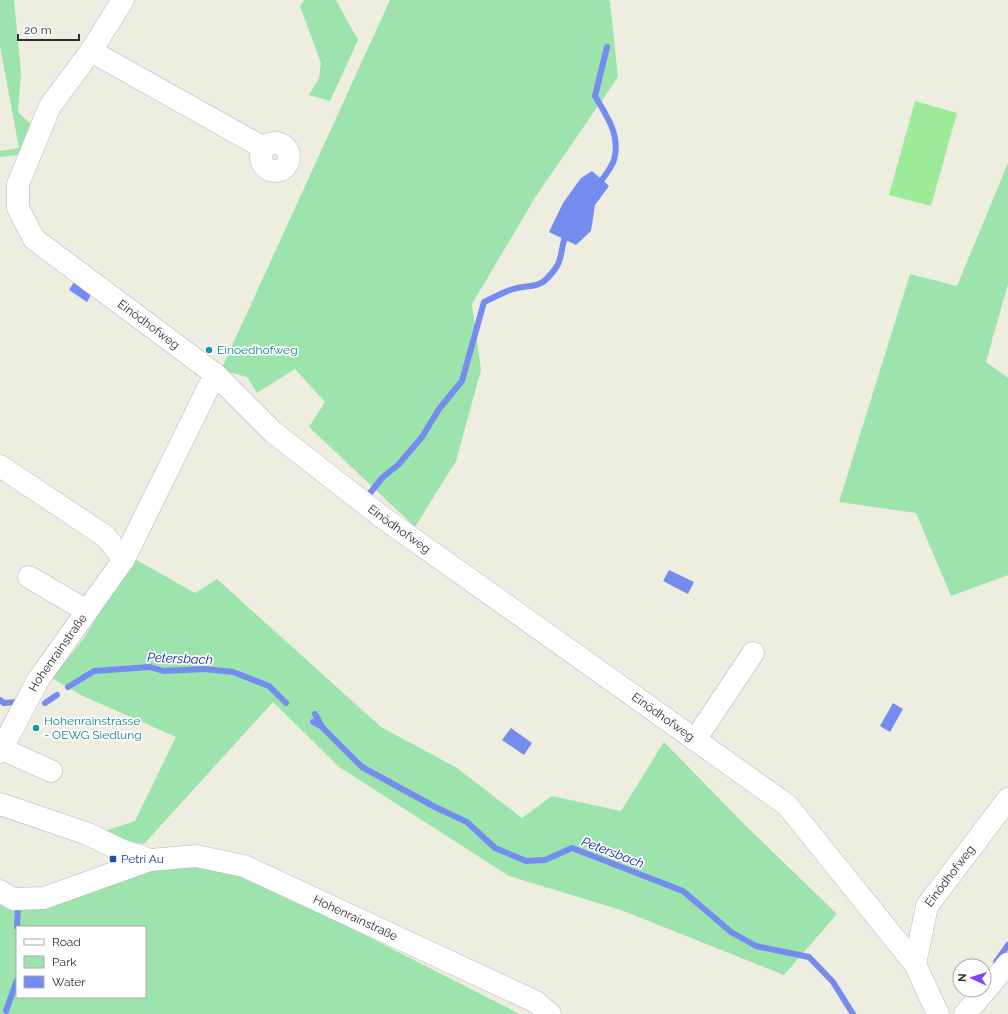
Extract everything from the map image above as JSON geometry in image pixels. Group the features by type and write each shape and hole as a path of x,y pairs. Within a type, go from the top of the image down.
{"street":[{"name":"Einödhofweg","path":"123,0 91,51 50,106 18,184 18,208 34,239 215,374 273,432 382,517 787,805 915,964 938,1014"},
{"path":"91,51 264,148"},
{"name":"Hohenrainstraße","path":"1,751 38,680 124,559 215,374"},
{"path":"0,466 105,536 124,559"},
{"path":"29,577 87,611"},
{"path":"695,740 753,653"},
{"path":"1,751 51,772"},
{"name":"Einödhofweg","path":"915,964 927,906 1008,799"},
{"name":"Hohenrainstraße","path":"0,804 88,834 121,850 150,860"},
{"name":"Hohenrainstraße","path":"0,891 13,899 44,898 150,860 196,856 244,866 536,1002 550,1014"},
{"path":"965,1014 1008,964"}],"green space":[{"path":"0,0 14,0 21,73 18,112 34,127 17,155 0,157 0,151 19,148 0,46"},
{"path":"304,0 336,0 358,40 330,101 309,95 319,78 321,63 300,6"},
{"path":"390,0 608,0 610,2 618,77 536,196 472,304 481,370 456,461 415,527 309,427 325,402 295,369 257,393 247,377 221,370"},
{"path":"915,101 957,113 931,206 889,195"},
{"path":"1008,163 1008,284 986,362 1008,378 1008,575 951,596 916,513 839,502 910,274 957,286"},
{"path":"133,558 195,593 217,579 381,727 457,768 522,818 552,796 621,811 664,742 744,824 837,914 784,975 621,910 509,876 339,767 273,702 144,844 122,842 105,831 135,821 176,737 81,695 52,678 84,638"},
{"path":"194,863 251,877 520,1014 0,1014 0,904 154,865"}],"water":[{"path":"592,171 609,186 595,205 591,231 576,245 549,232 563,203 581,178"},
{"path":"76,279 93,291 87,302 69,290"},
{"path":"669,570 694,582 688,594 663,581"},
{"path":"893,703 903,709 890,732 880,726"},
{"path":"511,728 532,743 524,755 502,740"}],"waterway":[{"path":"597,187 613,163 616,151 616,143 612,126 595,96 607,47"},
{"path":"370,493 383,477 398,465 422,437 439,409 462,381 484,302 510,290 536,285 545,280 559,262 567,233"},
{"name":"Petersbach","path":"68,687 94,671 150,667 163,671 205,669 233,672 269,686 286,703"},
{"name":"Petersbach","path":"45,703 57,695"},
{"name":"Petersbach","path":"0,700 4,703 16,702"},
{"name":"Petersbach","path":"315,714 322,727"},
{"name":"Petersbach","path":"313,722 322,727 362,767 435,807 467,822 495,848 526,861 545,860 572,848 683,891 731,932 756,946 809,957 833,982 853,1014"},
{"path":"17,926 18,908"},
{"path":"996,962 1008,945"},
{"path":"6,1011 16,983"}],"place":[{"name":"Einoedhofweg","path":"209,350"},
{"name":"Hohenrainstrasse - OEWG Siedlung","path":"36,728"},
{"name":"Petri Au","path":"113,859"}]}
